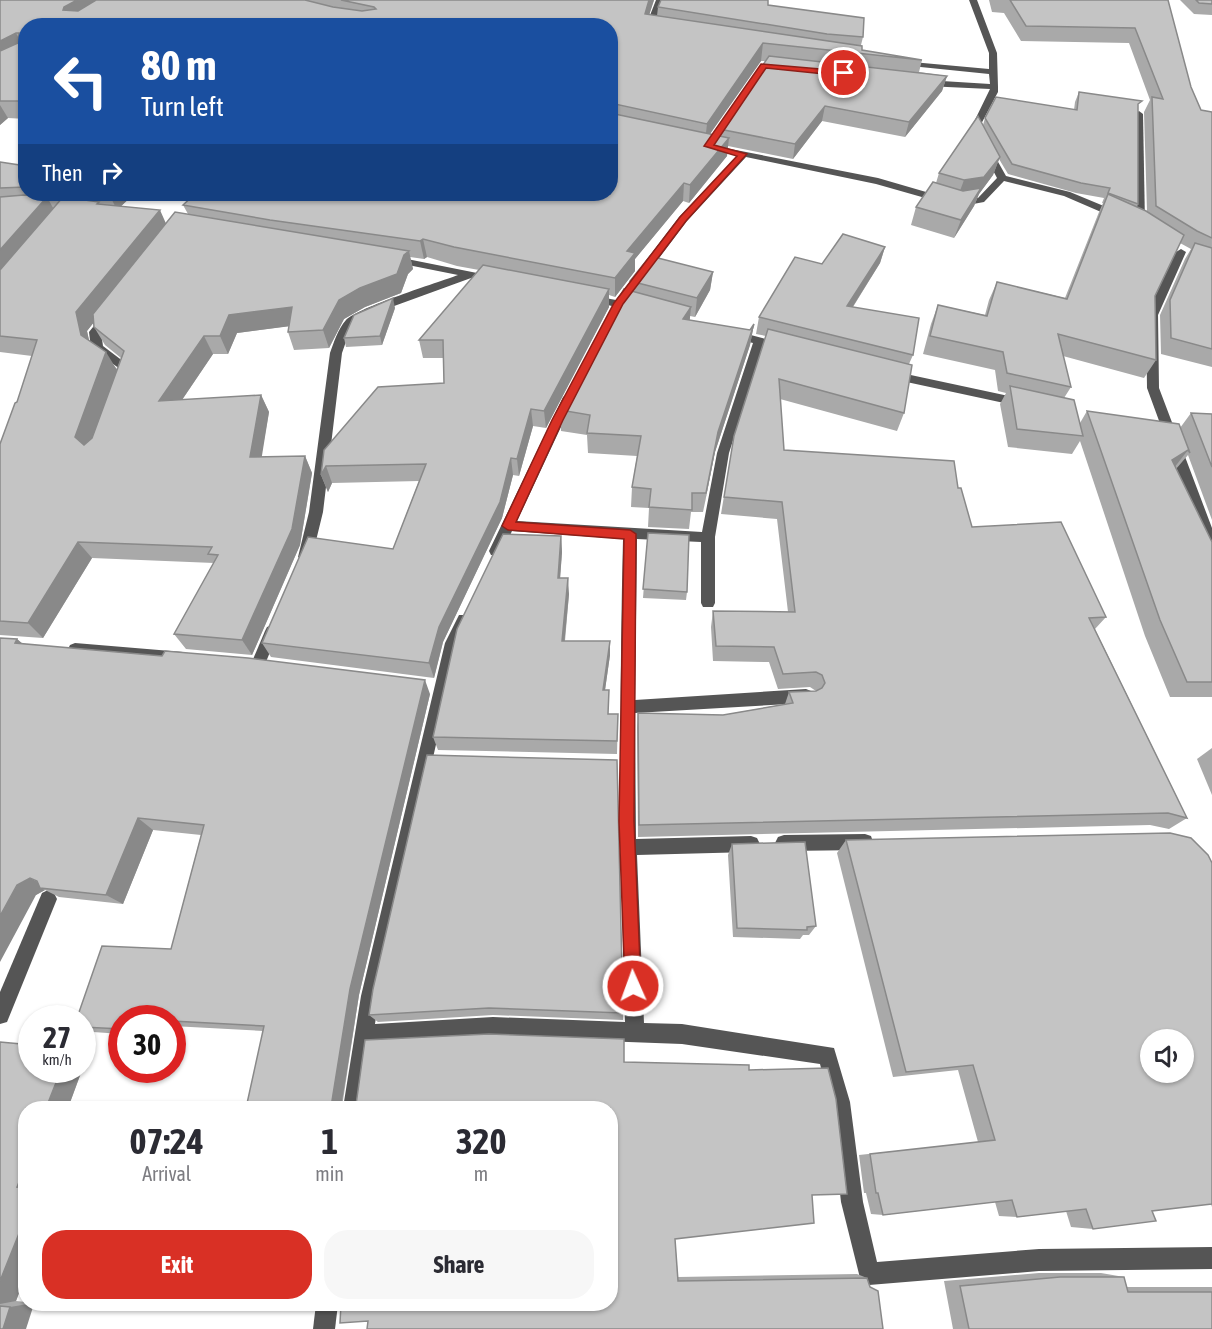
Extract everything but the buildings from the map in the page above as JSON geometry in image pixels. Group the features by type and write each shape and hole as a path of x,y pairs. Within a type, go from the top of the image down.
{"street":[{"path":"660,0 649,28 660,30"},
{"path":"973,0 993,53 994,92 975,128 1002,178 1067,195 1143,226 1139,114"},
{"path":"887,62 993,79"},
{"path":"913,82 993,79"},
{"path":"709,146 715,137"},
{"path":"698,144 878,181 957,204 981,200 1002,178"},
{"path":"608,324 619,303 683,219 743,154"},
{"path":"1182,252 1152,315 1153,388 1166,434 1212,546"},
{"path":"385,258 501,281"},
{"path":"300,567 309,546 316,512 336,353 343,333 351,321 371,311 469,275"},
{"path":"583,297 619,303 651,312"},
{"path":"116,305 95,332 97,348 126,368 118,390"},
{"path":"716,329 801,352"},
{"path":"708,603 708,537 723,453 759,341"},
{"path":"877,371 1035,406"},
{"path":"488,568 574,388"},
{"path":"508,526 708,537"},
{"path":"630,534 627,707 621,764 628,847 635,1032"},
{"path":"354,1101 363,1034 432,759 436,686 452,643 472,600"},
{"path":"258,664 277,621"},
{"path":"59,647 199,659"},
{"path":"627,707 808,696"},
{"path":"628,847 877,841"},
{"path":"0,1015 48,899"},
{"path":"363,1034 493,1027 682,1034 827,1055 840,1102 852,1202 869,1274 1040,1260 1212,1258"},
{"path":"324,1329 326,1311"}],"route":[{"path":"633,986 627,821 630,534 508,526 558,420 619,303 634,280 683,219 743,154 709,146 764,65 844,73"}]}
